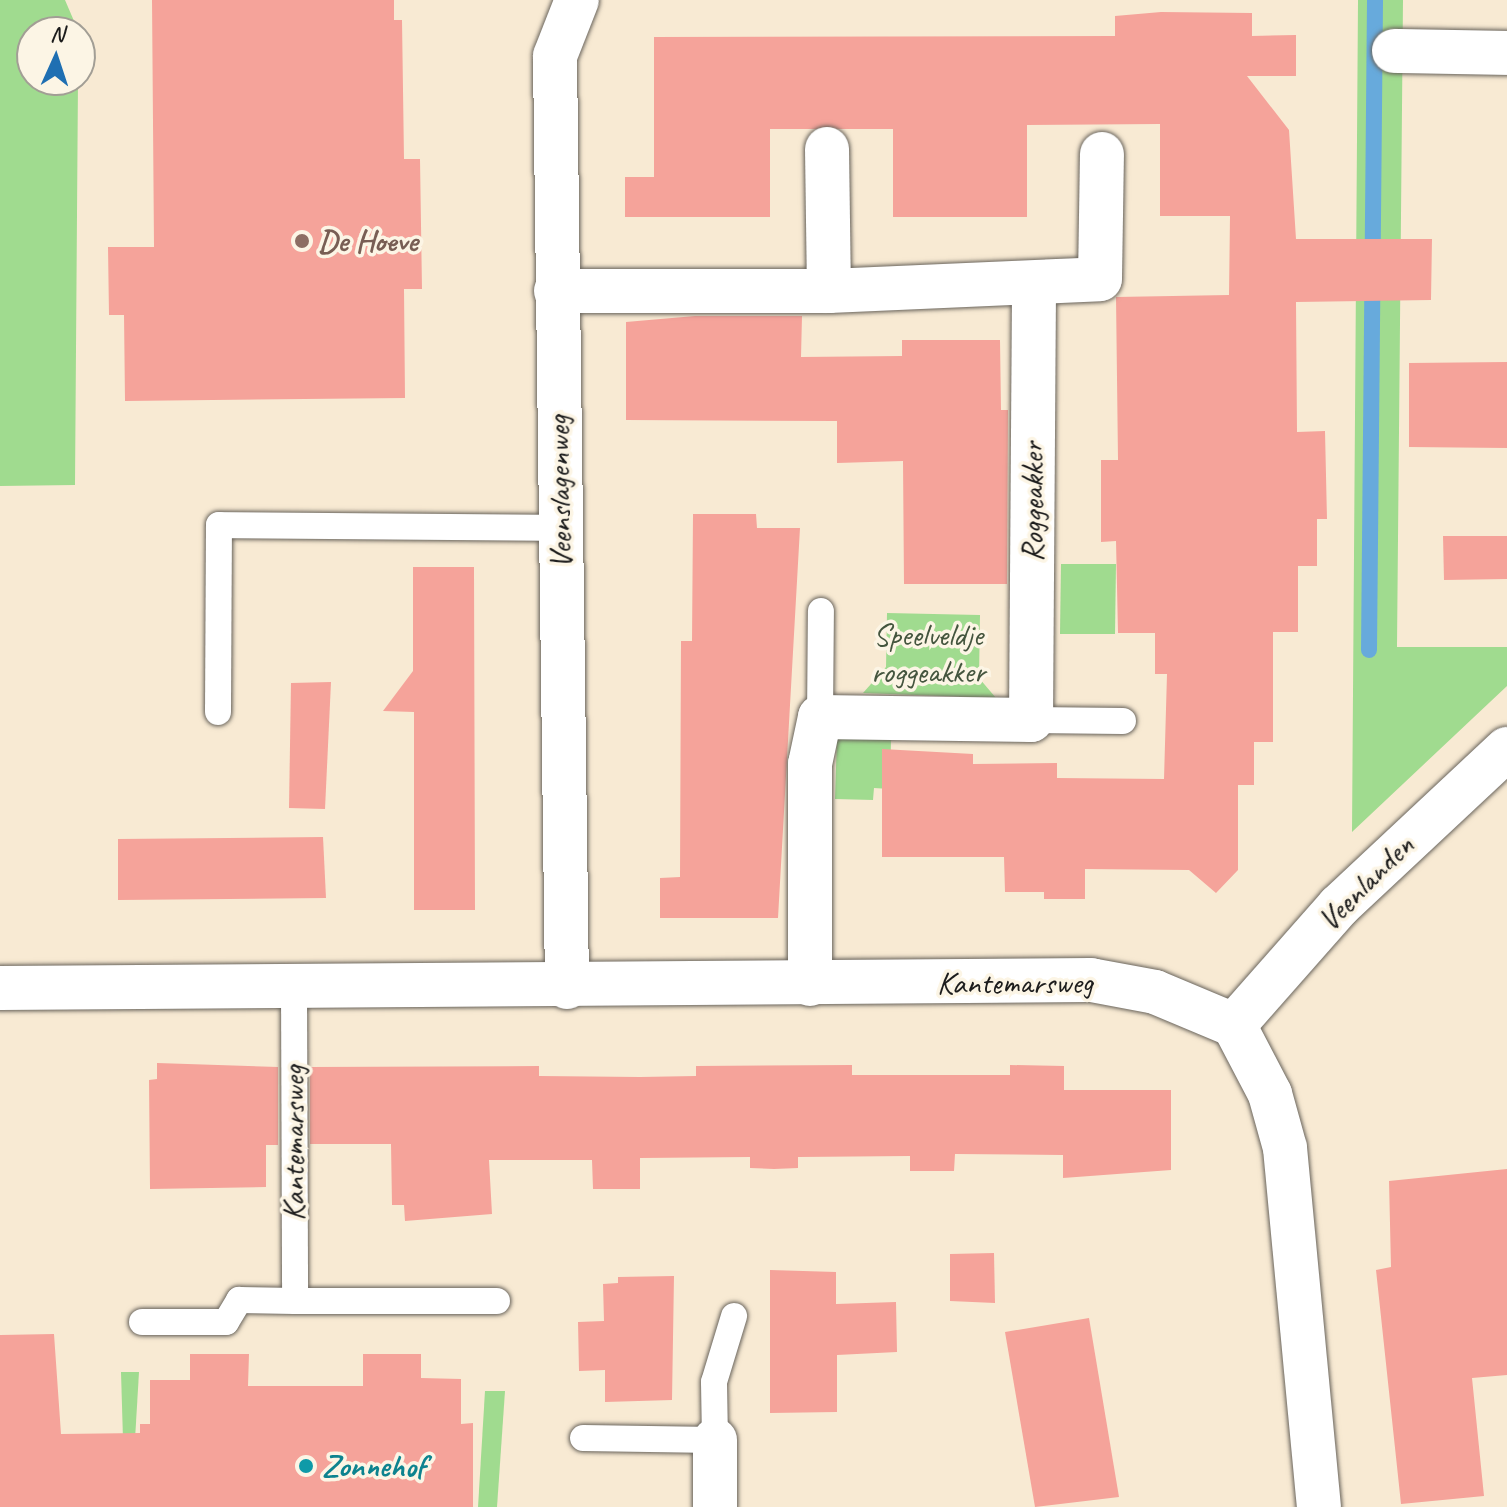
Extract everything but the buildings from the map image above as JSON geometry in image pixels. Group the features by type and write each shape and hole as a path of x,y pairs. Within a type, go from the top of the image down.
{"street":[{"name":"Veenslagenweg","path":"567,987 555,56 577,0"},
{"path":"1394,51 1507,53"},
{"path":"827,149 829,291"},
{"path":"556,291 829,291 1100,279 1102,154"},
{"name":"Roggeakker","path":"1031,720 1034,283"},
{"path":"810,984 810,764 820,717 1031,720"},
{"name":"Veenlanden","path":"1234,1025 1339,906 1507,749"},
{"name":"Kantemarsweg","path":"0,988 567,987 1091,980 1155,992 1234,1025"},
{"path":"1234,1025 1270,1094 1285,1148 1319,1507"},
{"path":"715,1440 715,1507"}],"lane":[{"path":"218,712 219,525 561,528"},
{"path":"820,717 821,611"},
{"path":"1031,720 1123,721"},
{"name":"Kantemarsweg","path":"294,986 295,1301"},
{"path":"142,1322 226,1322 239,1300 497,1301"},
{"path":"583,1438 715,1440 714,1382 734,1316"}],"green space":[{"path":"0,0 65,0 72,16 16,16 16,96 78,96 75,485 0,486"},
{"path":"1358,0 1403,0 1397,647 1507,647 1507,686 1352,832"},
{"path":"1061,564 1116,564 1115,634 1060,634"},
{"name":"Speelveldje roggeakker","path":"887,613 980,615 979,678 996,698 863,693 886,667"},
{"path":"837,737 891,739 890,789 874,788 873,800 835,799"},
{"path":"121,1372 139,1372 131,1507 125,1507"},
{"path":"485,1391 505,1391 497,1507 478,1507"}],"waterway":[{"path":"1369,650 1375,0"}],"place":[{"name":"De Hoeve","path":"302,241"},
{"name":"Zonnehof","path":"306,1466"}]}
